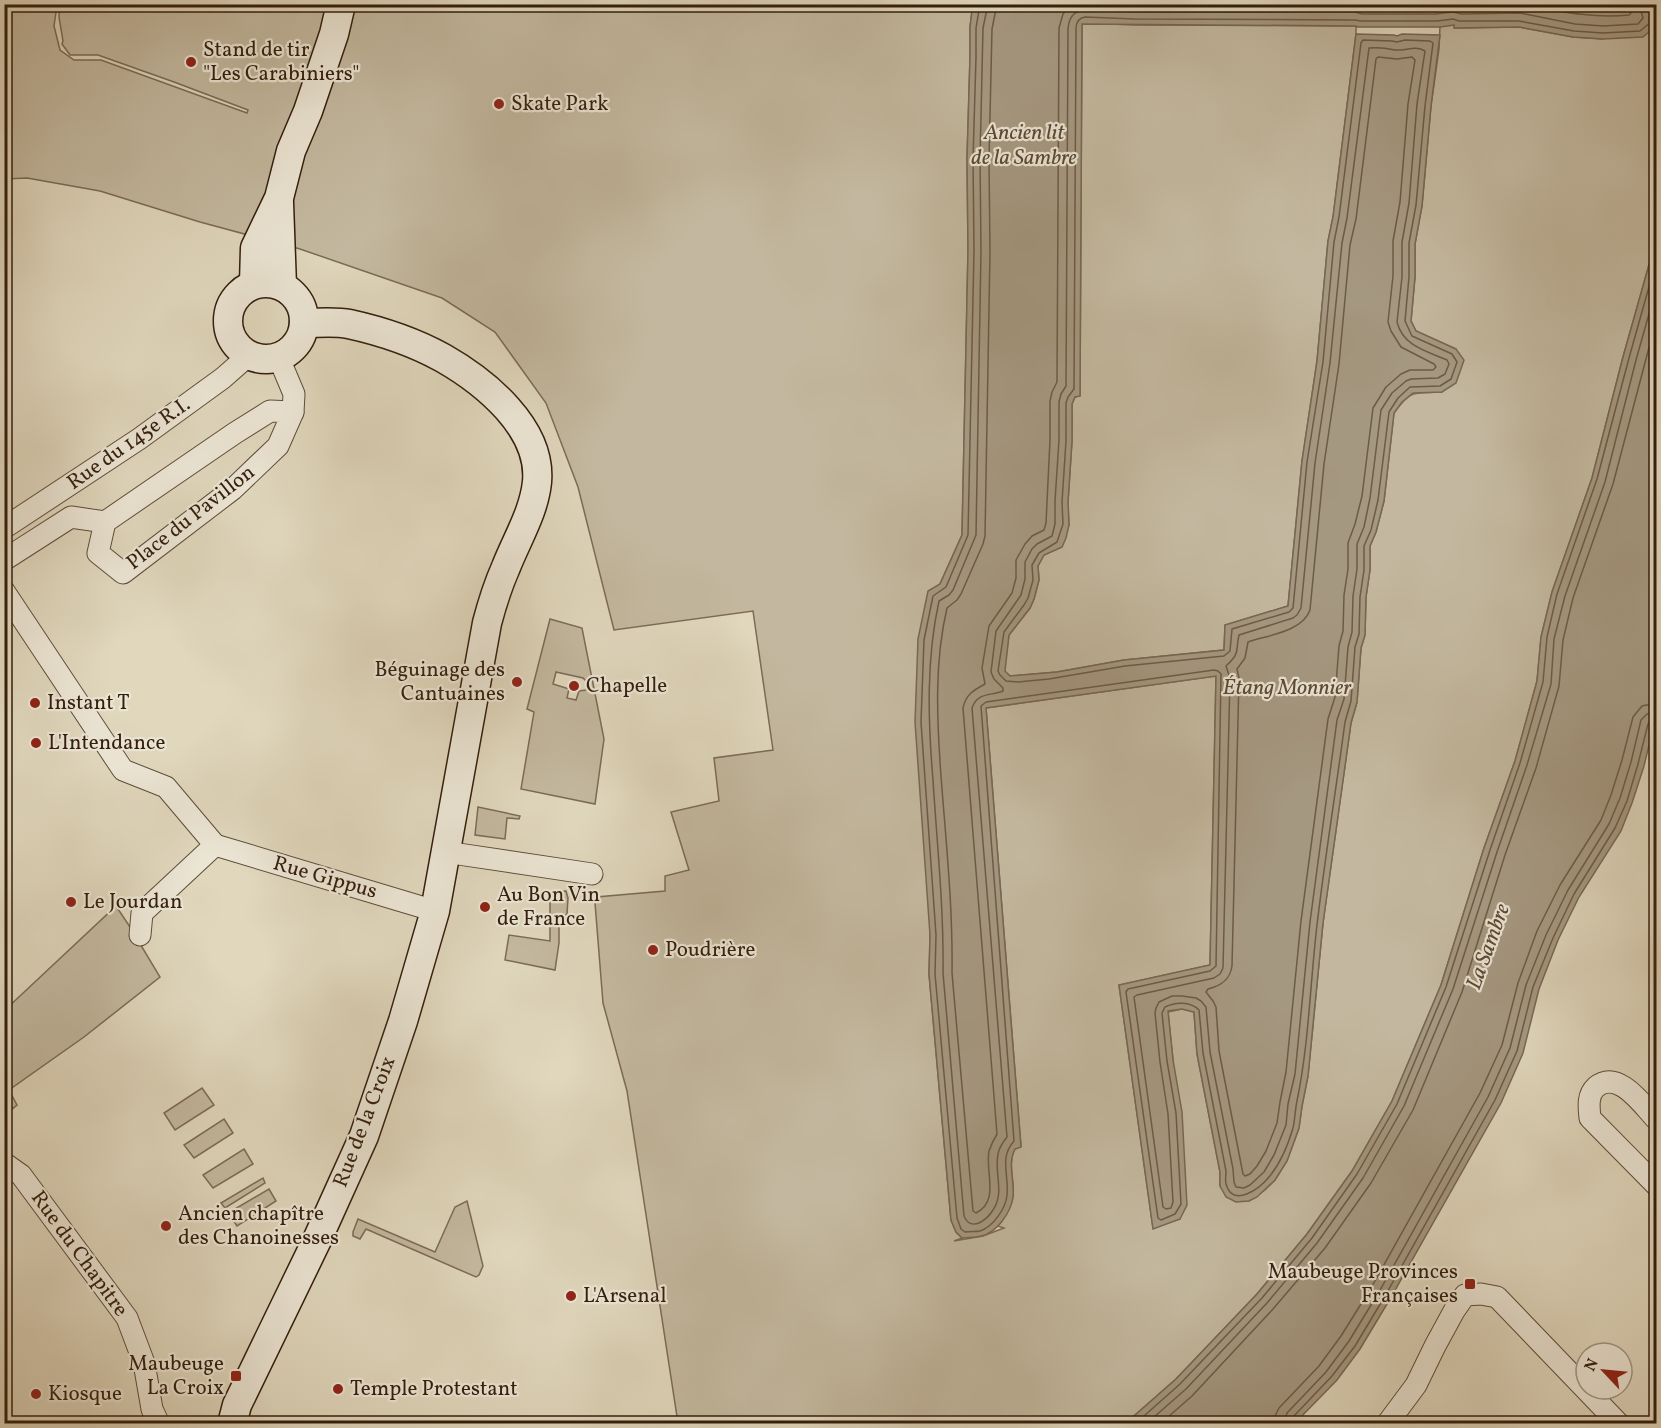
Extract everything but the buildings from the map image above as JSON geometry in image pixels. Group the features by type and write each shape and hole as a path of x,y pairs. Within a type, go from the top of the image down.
{"main road":[{"path":"254,284 255,248 279,198 291,151 308,111 334,34 341,4"},
{"path":"279,198 282,286"},
{"path":"266,282 282,286 295,296 302,308 304,323 300,337 291,348 278,356 262,358 249,355 237,346 230,333 228,320 232,304 241,292 254,284 266,282"},
{"name":"Rue de la Croix","path":"232,1424 237,1405 317,1240 364,1136 403,1021 435,911 487,623 498,586 533,504 537,481 534,448 522,428 506,408 471,376 416,345 347,323 304,323"}],"street":[{"name":"Rue du 145e R.I.","path":"4,528 138,439 223,378 249,355"},
{"path":"278,356 294,394 293,412"},
{"name":"Place du Pavillon","path":"270,411 293,412 278,446 233,489 123,573 98,553 105,522 270,411"},
{"path":"4,560 71,517 105,522"},
{"path":"4,591 123,770 166,787 215,845 141,913 140,935"},
{"name":"Rue Gippus","path":"215,845 435,911"},
{"path":"445,852 592,874"},
{"path":"1656,1119 1626,1088 1616,1082 1602,1083 1593,1090 1588,1104 1590,1118 1656,1185"},
{"name":"Rue du Chapitre","path":"4,1162 21,1175 127,1318 144,1363 152,1409 159,1424"},
{"path":"1387,1424 1416,1385 1435,1346 1465,1295 1481,1294 1497,1297 1619,1424"}],"shaded area":[{"path":"4,5 57,5 54,26 60,50 74,60 101,60 247,113 248,110 98,55 70,55 62,44 60,5 975,5 970,27 962,535 940,584 929,974 951,1220 956,1232 962,1238 954,1241 983,1236 1004,1228 998,1226 1012,1200 1011,1166 1015,1149 1021,1146 986,708 1216,676 1210,965 1119,985 1153,1228 1180,1219 1173,1060 1168,1012 1182,1009 1194,1012 1197,1054 1220,1172 1220,1186 1249,1201 1275,1180 1287,1161 1299,1128 1308,1076 1323,923 1351,723 1357,702 1361,648 1365,635 1370,546 1384,501 1394,413 1405,399 1414,394 1442,392 1456,349 1416,331 1411,321 1415,244 1422,206 1440,26 1454,25 1455,28 1519,27 1573,37 1603,39 1651,5 1656,5 1656,240 1592,478 1552,592 1541,637 1537,681 1515,761 1484,848 1441,985 1392,1101 1352,1171 1307,1234 1257,1294 1176,1379 1126,1423 678,1423 627,1091 603,1003 595,903 596,897 665,891 665,876 689,870 671,812 719,801 714,758 773,750 753,611 614,630 578,487 546,403 495,332 442,298 300,249 200,222 100,191 27,178 5,179"},
{"path":"1082,24 1356,26 1356,34 1328,241 1317,361 1302,461 1288,606 1225,625 1224,650 1124,660 1057,672 1010,676 1004,671 1009,635 1030,608 1034,599 1039,580 1038,566 1044,555 1062,547 1069,525 1072,404 1075,397 1080,396"},
{"path":"550,619 582,628 604,739 595,804 521,789 534,712 527,709","holes":["556,672 583,678 588,683 586,690 579,691 576,700 567,698 569,689 553,684"]},
{"path":"478,807 520,816 519,819 507,818 505,839 475,835"},
{"path":"566,891 567,914 559,920 559,943 555,970 505,960 509,935 550,941 550,892"},
{"path":"116,906 160,977 84,1037 9,1090 17,1105 5,1115 5,1010"},
{"path":"202,1088 214,1105 175,1130 164,1113"},
{"path":"224,1119 233,1133 194,1158 184,1145"},
{"path":"244,1149 253,1164 213,1188 203,1175"},
{"path":"263,1178 265,1183 225,1208 221,1203"},
{"path":"269,1189 276,1201 237,1226 228,1213"},
{"path":"467,1201 483,1266 476,1277 366,1229 360,1239 353,1236 358,1219 435,1252 455,1207"}],"water":[{"path":"1651,4 1656,15 1656,26 1643,37 1603,39 1573,37 1519,27 1454,28 1454,25 1357,27 1082,24 1080,396 1075,397 1072,404 1069,525 1062,547 1044,555 1038,566 1039,580 1034,599 1030,608 1009,635 1005,671 1010,676 1057,672 1124,660 1224,650 1225,625 1288,606 1302,461 1317,361 1328,241 1356,34 1440,35 1422,206 1415,244 1411,321 1416,331 1456,349 1464,360 1456,383 1442,392 1413,393 1394,413 1384,501 1370,546 1365,635 1361,648 1357,702 1351,723 1323,923 1308,1076 1299,1128 1287,1161 1275,1180 1257,1197 1249,1201 1236,1202 1226,1197 1220,1186 1220,1172 1197,1054 1194,1012 1182,1009 1168,1011 1182,1112 1187,1205 1180,1219 1153,1229 1119,985 1210,965 1216,676 986,708 1021,1147 1015,1149 1013,1155 1011,1167 1013,1197 1006,1215 998,1226 987,1234 962,1238 956,1232 951,1220 929,974 930,935 915,722 918,639 928,591 940,584 962,535 970,27 975,5"},
{"name":"La Sambre","path":"1656,240 1656,716 1644,766 1621,831 1579,897 1558,940 1539,989 1523,1053 1501,1103 1360,1349 1337,1380 1295,1423 1126,1423 1176,1379 1257,1294 1307,1234 1352,1171 1392,1101 1441,985 1484,848 1515,761 1537,681 1541,637 1552,592 1592,478"}],"place":[{"name":"Stand de tir \"Les Carabiniers\"","path":"191,62"},
{"name":"Skate Park","path":"499,104"},
{"name":"Béguinage des Cantuaines","path":"517,682"},
{"name":"Chapelle","path":"574,686"},
{"name":"Instant T","path":"35,703"},
{"name":"L'Intendance","path":"36,743"},
{"name":"Le Jourdan","path":"71,902"},
{"name":"Au Bon Vin de France","path":"485,907"},
{"name":"Poudrière","path":"653,950"},
{"name":"Ancien chapître des Chanoinesses","path":"166,1226"},
{"name":"Maubeuge Provinces Françaises","path":"1470,1284"},
{"name":"L'Arsenal","path":"571,1296"},
{"name":"Maubeuge La Croix","path":"236,1376"},
{"name":"Temple Protestant","path":"338,1389"},
{"name":"Kiosque","path":"36,1394"}],"water label":[{"name":"Ancien lit de la Sambre","path":"1024,146"},
{"name":"Étang Monnier","path":"1287,688"}]}
